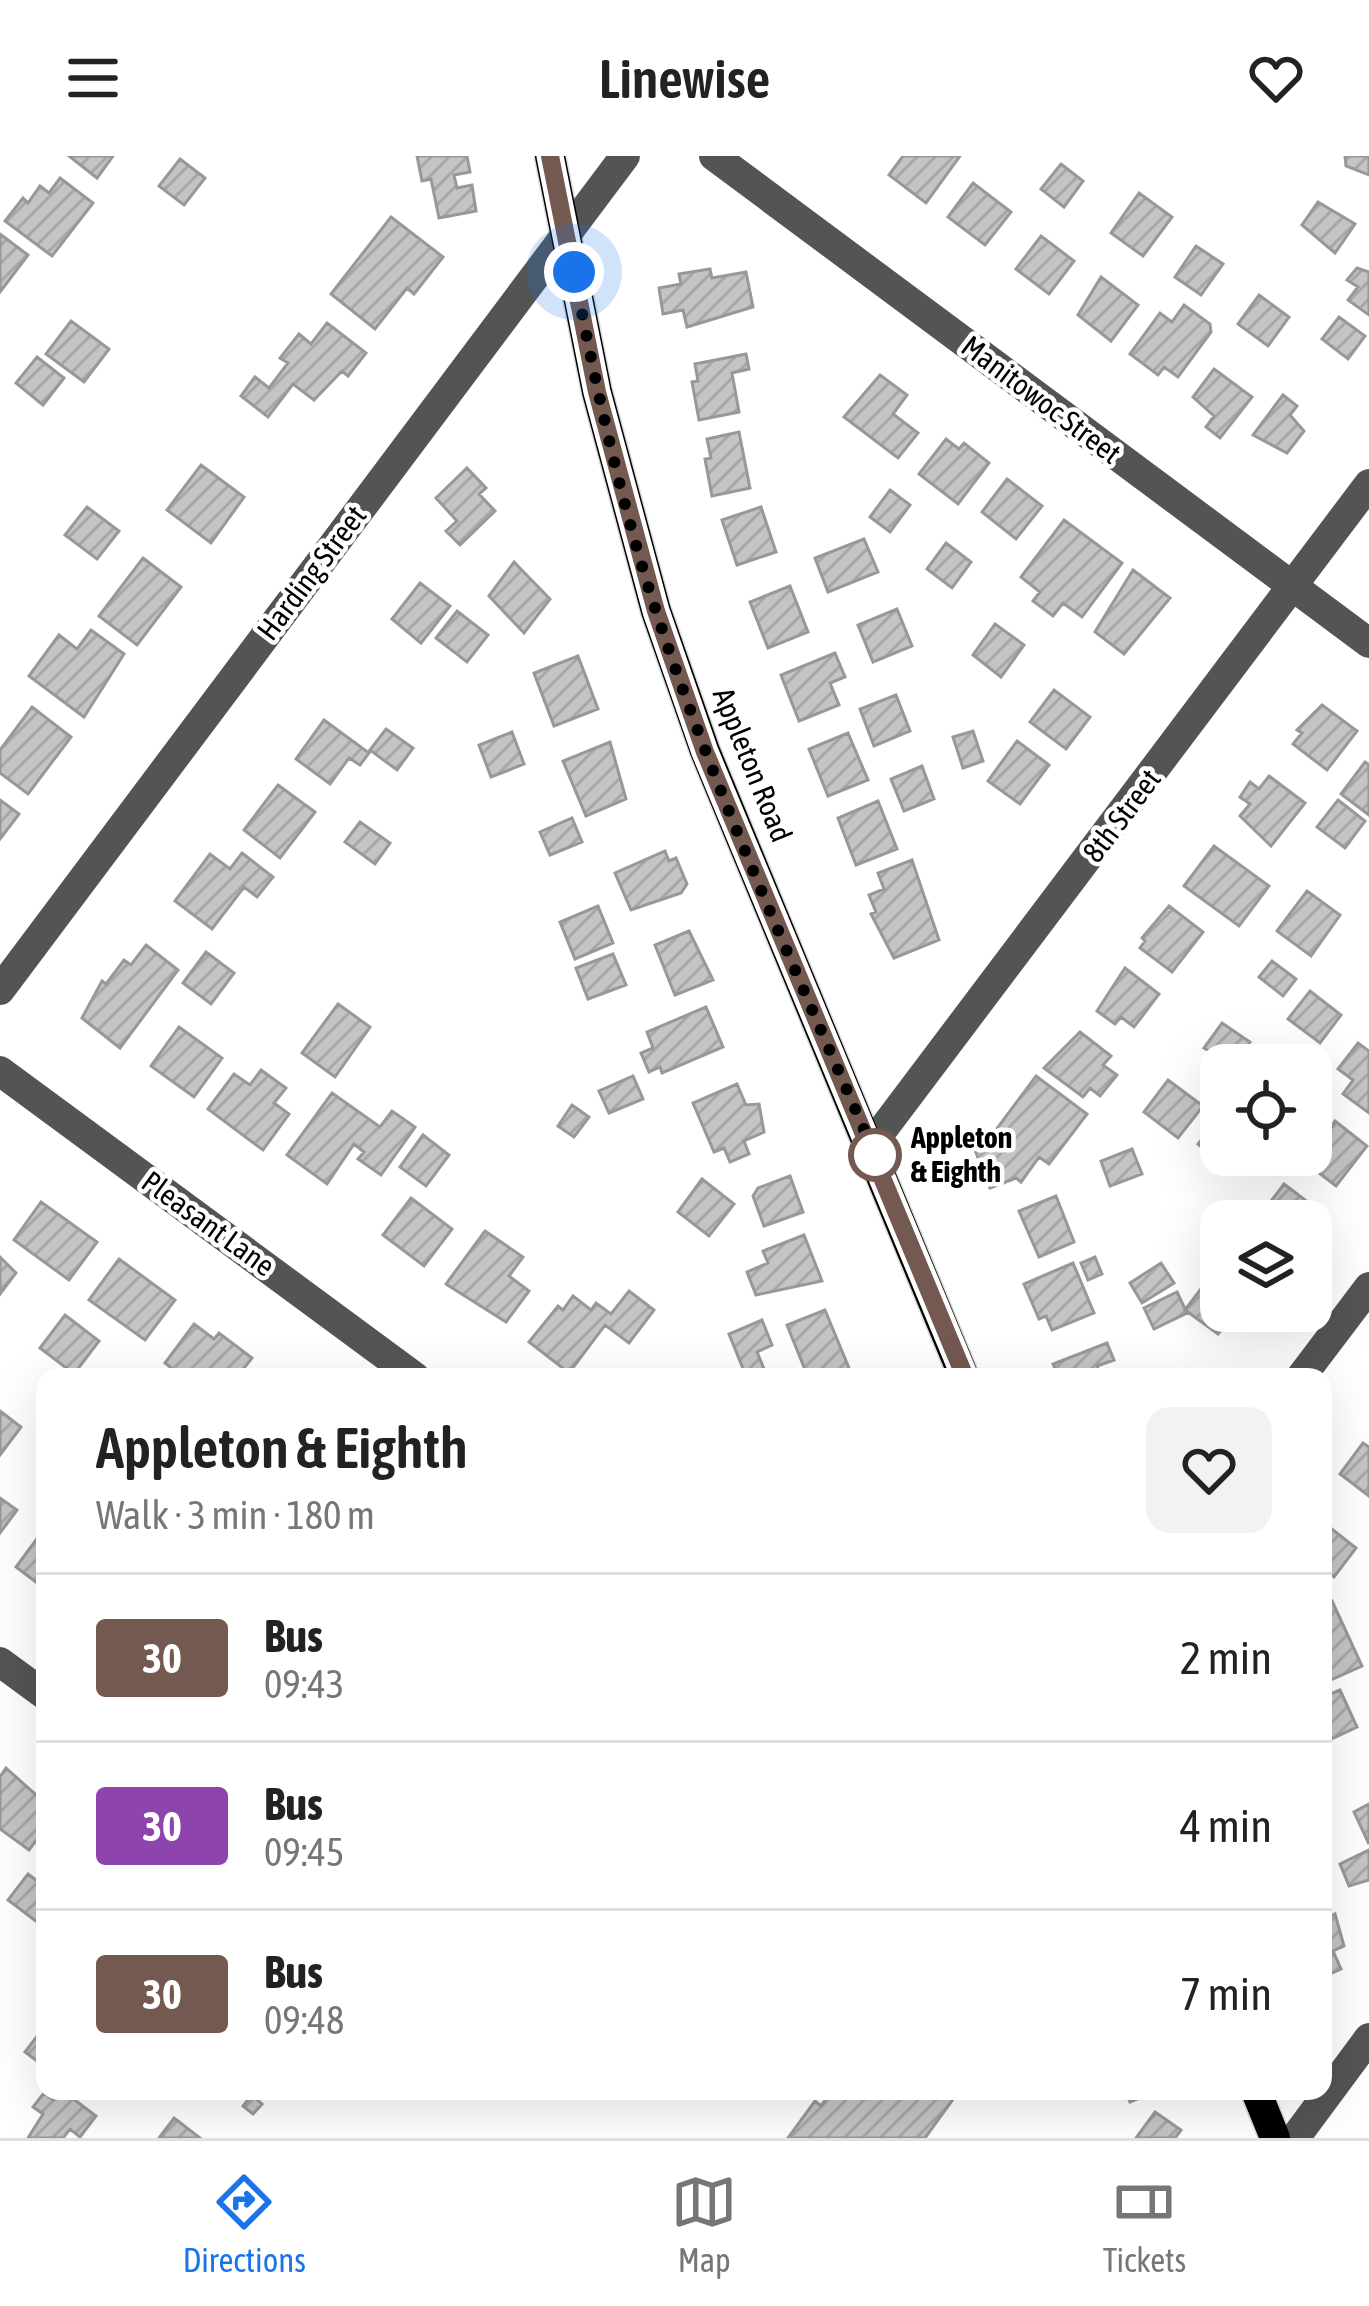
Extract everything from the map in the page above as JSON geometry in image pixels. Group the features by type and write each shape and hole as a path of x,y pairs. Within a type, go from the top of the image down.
{"main road":[{"name":"Appleton Road","path":"550,156 597,392 656,611 705,752 960,1368"},
{"path":"1260,2100 1275,2138"}],"street":[{"name":"Harding Street","path":"0,990 625,156"},
{"name":"Manitowoc Street","path":"714,156 1369,643"},
{"name":"8th Street","path":"871,1145 1369,484"},
{"name":"Pleasant Lane","path":"0,1071 403,1368"},
{"path":"1308,1368 1369,1287"},
{"path":"0,1662 36,1688"},
{"path":"1332,2088 1369,2038"},
{"path":"1295,2138 1323,2100"}],"building":[{"path":"69,156 113,156 97,178"},
{"path":"417,156 467,156 470,172 454,175 457,188 472,185 476,211 439,218 431,179 422,181"},
{"path":"903,156 960,156 926,203 889,175"},
{"path":"1345,156 1369,156 1369,175 1346,166"},
{"path":"180,159 205,178 184,205 159,186"},
{"path":"1061,164 1083,181 1064,207 1041,189"},
{"path":"60,178 93,203 52,256 5,221 23,198 28,203 40,186 49,193"},
{"path":"973,183 1011,212 985,245 948,217"},
{"path":"1139,193 1172,217 1143,256 1111,233"},
{"path":"1318,202 1355,224 1335,253 1302,225"},
{"path":"391,217 443,257 414,294 407,288 375,329 331,294"},
{"path":"0,234 28,255 0,292"},
{"path":"1041,236 1074,261 1049,294 1016,269"},
{"path":"1196,246 1223,264 1201,295 1175,277"},
{"path":"1357,268 1369,272 1369,315 1348,300 1358,287 1347,280"},
{"path":"710,269 712,278 746,272 753,307 687,327 683,310 663,314 659,288 681,284 679,274"},
{"path":"1101,277 1138,305 1111,341 1078,315"},
{"path":"1259,295 1289,317 1268,346 1238,324"},
{"path":"1184,305 1210,324 1211,332 1178,377 1164,367 1158,375 1130,354 1160,313 1172,322"},
{"path":"1339,317 1365,336 1348,359 1322,339"},
{"path":"71,321 109,349 84,382 46,354"},
{"path":"327,323 366,353 348,376 342,371 314,400 293,384 268,417 241,396 255,377 269,388 288,363 280,358 299,334 311,344"},
{"path":"746,354 749,369 732,373 739,412 699,420 692,382 698,381 695,364"},
{"path":"37,357 64,378 43,405 16,383"},
{"path":"1214,369 1252,397 1220,438 1206,427 1214,416 1193,397"},
{"path":"880,375 907,395 893,414 918,433 898,458 844,417"},
{"path":"1283,395 1297,406 1290,415 1304,431 1287,453 1253,435"},
{"path":"739,432 750,488 712,496 705,459 711,458 707,439"},
{"path":"946,439 959,449 964,443 989,463 958,504 919,474"},
{"path":"201,465 244,497 211,543 167,510"},
{"path":"467,468 486,488 479,494 495,511 460,545 446,531 457,521 436,498"},
{"path":"1007,479 1042,506 1016,539 982,512"},
{"path":"890,490 910,505 890,532 870,517"},
{"path":"87,507 119,531 97,559 65,535"},
{"path":"761,507 776,552 737,565 722,520"},
{"path":"1064,520 1122,563 1082,617 1063,603 1053,616 1033,601 1040,592 1021,577"},
{"path":"864,539 878,572 828,592 815,558"},
{"path":"946,543 971,562 952,588 927,569"},
{"path":"143,558 181,587 137,645 99,616"},
{"path":"514,562 550,599 524,633 489,596"},
{"path":"1133,570 1170,598 1124,654 1095,632"},
{"path":"420,583 450,606 421,643 392,619"},
{"path":"790,586 808,632 768,648 750,602"},
{"path":"897,609 912,646 873,662 858,625"},
{"path":"457,611 488,635 467,662 436,638"},
{"path":"995,624 1024,645 1001,677 973,655"},
{"path":"91,630 124,654 84,717 29,676 59,635 77,649"},
{"path":"835,653 845,677 830,683 839,705 799,721 781,675"},
{"path":"578,656 598,709 554,726 534,673"},
{"path":"1054,690 1090,717 1066,749 1030,722"},
{"path":"896,695 910,731 874,746 860,709"},
{"path":"1322,705 1357,731 1327,770 1293,744 1302,733 1297,730"},
{"path":"32,707 71,737 28,794 0,773 0,750"},
{"path":"324,720 369,753 360,765 349,758 330,784 296,759"},
{"path":"386,729 413,748 397,770 370,750"},
{"path":"973,731 983,761 963,768 953,737"},
{"path":"512,732 524,764 491,777 479,745"},
{"path":"848,733 868,780 828,796 809,749"},
{"path":"1017,741 1049,765 1020,804 988,781"},
{"path":"610,742 626,799 586,816 563,761"},
{"path":"1365,762 1369,765 1369,815 1341,794"},
{"path":"922,766 934,799 904,811 891,779"},
{"path":"1269,776 1305,803 1271,846 1240,816 1250,804 1240,797 1250,782 1259,789"},
{"path":"278,785 315,812 280,858 244,830"},
{"path":"0,800 19,814 0,839"},
{"path":"1338,800 1365,821 1345,848 1317,827"},
{"path":"878,801 897,849 856,865 838,818"},
{"path":"572,818 582,842 550,855 540,832"},
{"path":"360,822 390,843 375,864 345,842"},
{"path":"1214,846 1269,886 1239,926 1184,886"},
{"path":"665,851 669,861 676,858 687,884 681,893 631,910 615,873"},
{"path":"242,853 273,877 257,897 244,887 212,929 175,901 210,854 230,869"},
{"path":"912,860 939,940 894,958 871,914 876,912 869,895 884,889 878,873"},
{"path":"1307,891 1340,915 1311,956 1277,931"},
{"path":"598,906 613,943 575,959 560,922"},
{"path":"1169,906 1203,932 1172,972 1140,948 1142,938"},
{"path":"689,931 713,980 675,995 655,945"},
{"path":"146,945 178,970 120,1048 82,1018 102,981 106,984 124,960 131,965"},
{"path":"206,952 234,973 211,1004 183,983"},
{"path":"613,954 626,985 588,999 576,968"},
{"path":"1272,961 1296,979 1283,996 1259,977"},
{"path":"1125,968 1159,994 1134,1027 1121,1017 1115,1024 1097,1011"},
{"path":"1310,991 1341,1015 1320,1043 1288,1019"},
{"path":"338,1004 370,1027 335,1077 302,1053"},
{"path":"706,1007 723,1047 662,1073 660,1067 649,1072 641,1053 653,1048 647,1032"},
{"path":"1222,1023 1250,1042 1249,1044 1207,1044"},
{"path":"179,1027 222,1058 194,1097 151,1066"},
{"path":"1080,1032 1111,1056 1103,1065 1117,1075 1100,1096 1090,1088 1083,1097 1044,1068"},
{"path":"1358,1043 1369,1051 1369,1113 1343,1094 1353,1080 1338,1069"},
{"path":"261,1070 286,1088 274,1103 289,1114 263,1150 208,1109 234,1074 250,1085"},
{"path":"633,1076 643,1099 609,1113 599,1091"},
{"path":"1036,1076 1087,1114 1049,1164 1039,1157 1021,1182 1016,1178 990,1188 975,1150 984,1146"},
{"path":"1168,1080 1200,1104 1178,1138 1144,1112"},
{"path":"737,1084 746,1105 759,1104 764,1132 744,1141 749,1154 730,1162 724,1148 714,1152 693,1103"},
{"path":"332,1093 380,1127 392,1111 415,1127 381,1175 358,1159 364,1152 354,1144 327,1184 287,1155"},
{"path":"572,1105 589,1117 574,1137 558,1126"},
{"path":"1335,1121 1367,1146 1336,1186 1323,1176 1332,1176"},
{"path":"423,1135 449,1155 426,1186 400,1167"},
{"path":"1132,1149 1142,1174 1110,1186 1101,1161"},
{"path":"790,1176 803,1212 764,1226 753,1196 758,1188"},
{"path":"702,1179 734,1204 709,1236 678,1212"},
{"path":"1284,1184 1305,1200 1272,1200"},
{"path":"1056,1196 1074,1242 1039,1257 1019,1211"},
{"path":"411,1198 452,1229 424,1266 383,1235"},
{"path":"41,1202 97,1242 69,1280 14,1240"},
{"path":"485,1231 523,1257 509,1276 529,1291 506,1322 446,1284"},
{"path":"804,1235 822,1281 756,1295 747,1272 768,1263 763,1251"},
{"path":"0,1257 16,1273 0,1294"},
{"path":"1095,1257 1102,1274 1088,1280 1081,1263"},
{"path":"119,1259 175,1300 145,1340 89,1300"},
{"path":"1073,1263 1094,1313 1052,1330 1046,1316 1039,1319 1024,1284"},
{"path":"1161,1263 1174,1283 1142,1303 1130,1283"},
{"path":"1200,1290 1200,1321 1185,1310"},
{"path":"629,1291 654,1310 629,1343 605,1325 573,1368 563,1368 529,1342 558,1306 563,1310 573,1296 591,1310 596,1303 611,1314"},
{"path":"1177,1292 1187,1313 1154,1329 1144,1308"},
{"path":"825,1310 849,1368 804,1368 787,1325"},
{"path":"65,1315 99,1341 79,1368 66,1368 40,1348"},
{"path":"762,1320 772,1345 757,1352 764,1368 743,1368 729,1334"},
{"path":"194,1324 214,1339 219,1333 252,1358 244,1368 171,1368 165,1363"},
{"path":"1107,1343 1114,1360 1098,1368 1055,1368 1053,1364"},
{"path":"0,1411 21,1427 0,1455"},
{"path":"1363,1443 1369,1447 1369,1496 1340,1474"},
{"path":"0,1498 17,1510 0,1533"},
{"path":"1332,1529 1356,1548 1332,1576"},
{"path":"36,1540 36,1582 16,1567"},
{"path":"1332,1601 1362,1666 1332,1679"},
{"path":"1340,1690 1357,1727 1332,1739 1332,1693"},
{"path":"6,1768 36,1795 36,1841 29,1850 0,1829 0,1777"},
{"path":"1369,1804 1369,1844 1354,1812"},
{"path":"1369,1850 1369,1880 1349,1886 1340,1864"},
{"path":"28,1874 36,1880 36,1921 8,1900"},
{"path":"1335,1914 1344,1946 1333,1951 1341,1969 1332,1973 1332,1916"},
{"path":"36,2038 36,2060 25,2052"},
{"path":"38,2100 75,2100 96,2116 80,2137 70,2129 63,2138 28,2138 43,2114 33,2107"},
{"path":"248,2100 262,2104 253,2114 243,2106"},
{"path":"825,2100 952,2100 925,2138 788,2138 815,2101 821,2106"},
{"path":"1155,2112 1181,2130 1175,2138 1136,2138"},
{"path":"174,2118 200,2138 159,2138"}],"bus line":[{"name":"30","path":"550,156 597,392 656,611 705,752 961,1368"}],"place":[{"name":"Appleton & Eighth","path":"875,1155"}],"route":[{"path":"574,272 622,496 656,611 705,752 875,1155"}]}
